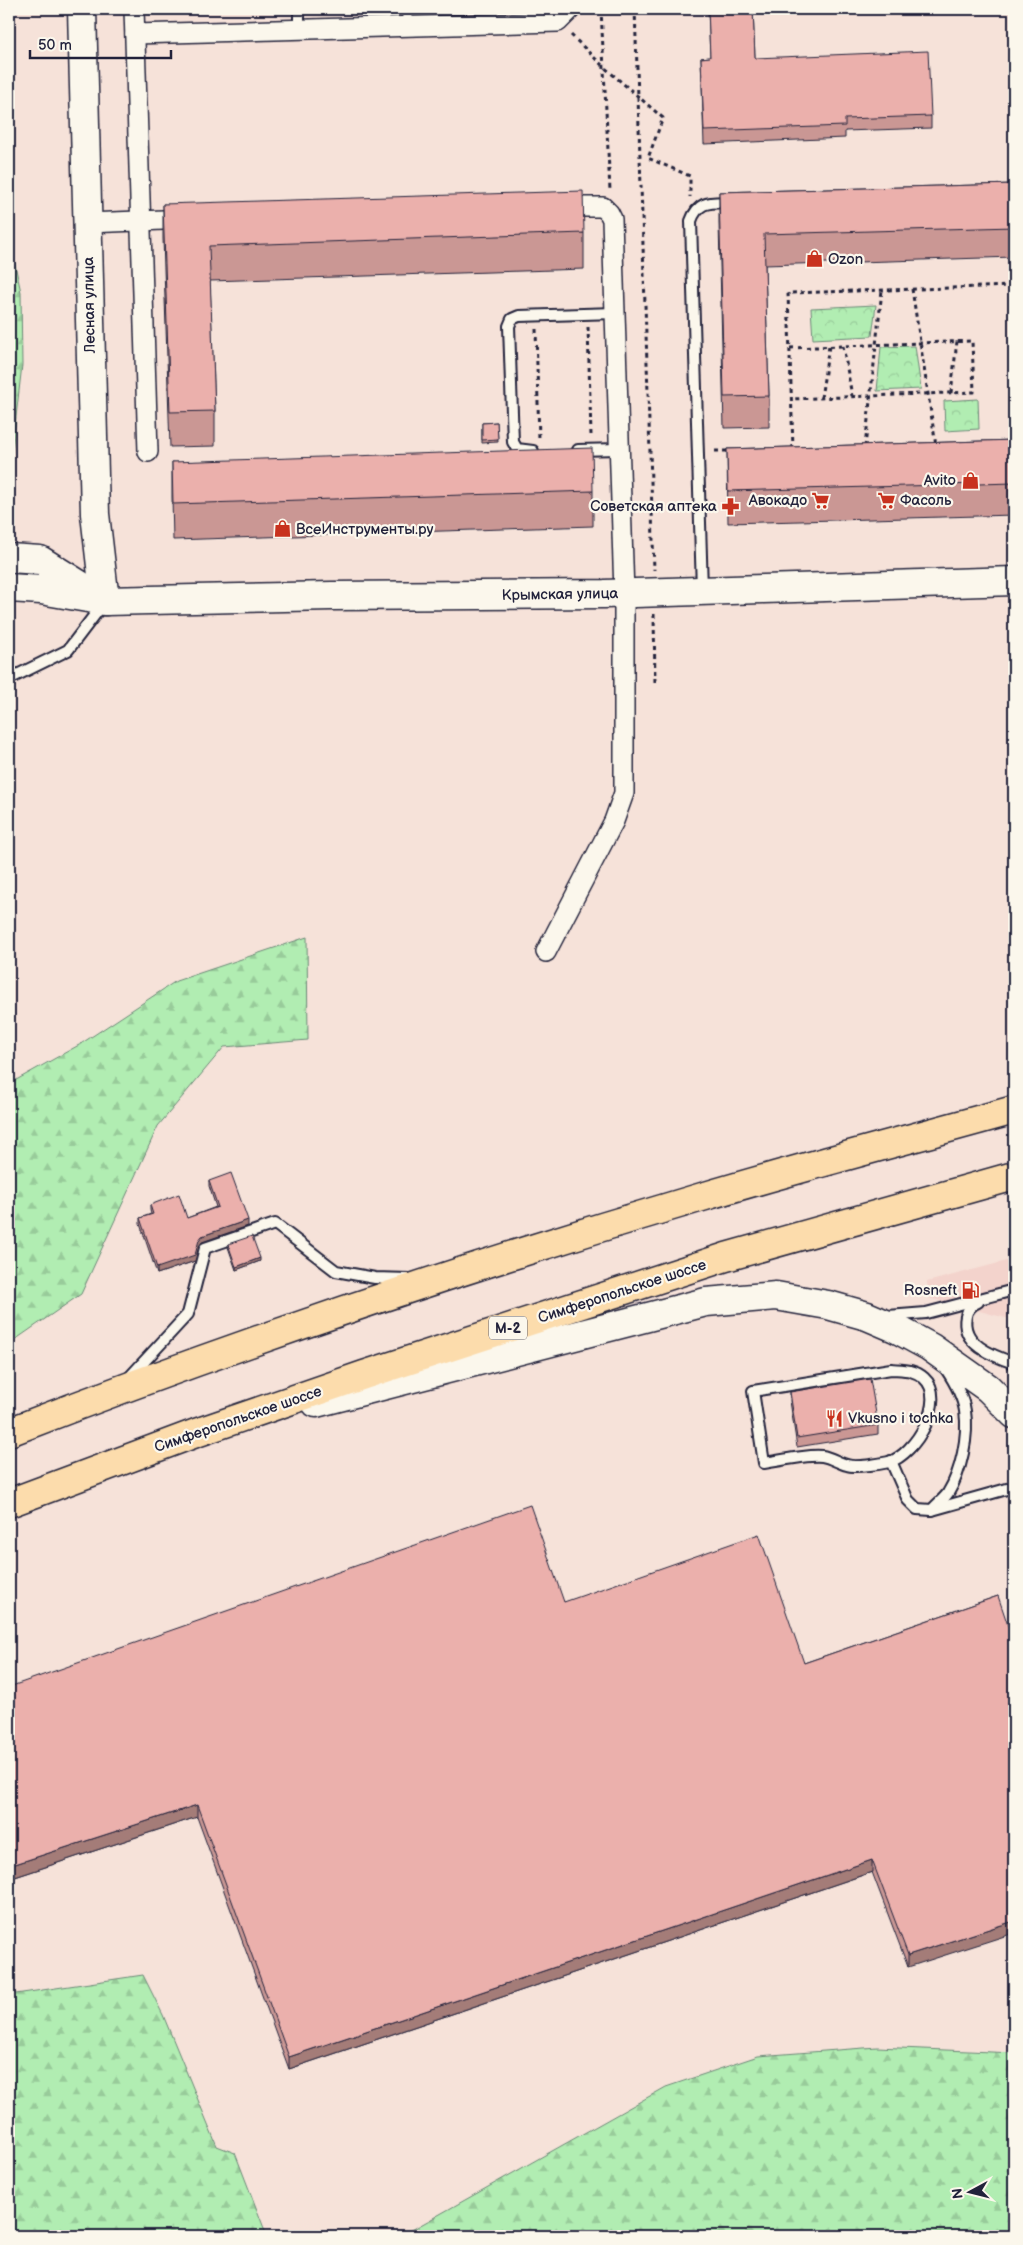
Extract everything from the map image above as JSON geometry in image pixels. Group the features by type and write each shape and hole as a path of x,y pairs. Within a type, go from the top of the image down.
{"highway":[{"path":"9,1432 116,1390 440,1279 702,1197 1014,1110"},
{"name":"Симферопольское шоссе","path":"9,1503 196,1433 364,1375 726,1257 1014,1176"}],"street":[{"name":"Лесная улица","path":"82,9 95,514 105,602"},
{"path":"134,9 148,452"},
{"path":"135,34 299,29 407,18 564,15"},
{"path":"537,208 603,207 612,219 624,594 624,794 614,821 546,952"},
{"path":"87,223 204,219"},
{"path":"9,558 40,560 105,602"},
{"name":"Крымская улица","path":"9,588 41,590 105,602 332,596 624,594 1014,581"},
{"path":"196,1433 598,1332 706,1302 776,1296 828,1305 867,1316 930,1347 988,1388 1014,1414"}],"lane":[{"path":"299,9 299,29"},
{"path":"702,591 691,221 695,210 704,203 743,202"},
{"path":"540,451 518,449 513,442 509,335 509,326 512,319 519,316 615,313"},
{"path":"566,450 619,449"},
{"path":"9,679 68,650 105,602"},
{"path":"116,1390 188,1314 205,1248 276,1224 336,1271 375,1278 440,1279"},
{"path":"867,1316 926,1313 1014,1290"},
{"path":"985,1299 974,1304 966,1314 965,1325 970,1338 980,1348 1014,1363"},
{"path":"930,1347 954,1380 965,1411 964,1444 956,1476 947,1494 932,1510"},
{"path":"891,1369 910,1370 925,1378 930,1391 932,1411 923,1431 909,1449 891,1461 850,1466 822,1456 764,1463 753,1392 866,1372 891,1369"},
{"path":"891,1461 908,1500 917,1509 932,1510 1014,1487"}],"path":[{"path":"601,9 612,219"},
{"path":"635,9 654,592 655,684"},
{"path":"564,15 604,67 662,118 648,158 690,176 690,199 695,210"},
{"path":"793,449 788,293 1014,286"},
{"path":"912,289 936,446"},
{"path":"865,448 882,290"},
{"path":"587,314 592,449"},
{"path":"535,316 540,451"},
{"path":"951,393 957,341"},
{"path":"790,348 972,341 974,392 791,399"},
{"path":"821,398 829,346"},
{"path":"844,346 852,396"},
{"path":"927,446 946,446"},
{"path":"856,448 874,447"},
{"path":"783,450 802,449"},
{"path":"715,451 735,451"}],"shaded area":[{"name":"Rosneft","path":"1014,1259 1014,1320 929,1298 927,1282"}],"green space":[{"path":"9,238 21,292 22,365 9,477"},
{"path":"876,305 872,336 813,339 811,308"},
{"path":"915,346 921,389 877,391 881,347"},
{"path":"978,399 979,429 945,431 944,401"},
{"path":"307,937 308,1040 224,1047 158,1126 81,1294 9,1344 9,1084 79,1045 176,981"},
{"path":"143,1975 163,2015 217,2146 235,2153 267,2236 9,2236 9,1995"},
{"path":"877,2047 1014,2053 1014,2236 401,2236 666,2087 758,2056"}],"building":[{"path":"708,9 753,9 755,58 928,51 931,116 845,119 845,126 704,131 701,58 710,57"},
{"path":"1014,184 1014,227 764,234 769,396 724,397 719,192"},
{"path":"583,191 584,233 209,246 215,411 170,412 163,204"},
{"path":"497,422 498,439 482,440 482,423"},
{"path":"1014,440 1014,483 728,491 727,449"},
{"path":"592,448 593,491 173,504 172,462"},
{"path":"231,1173 248,1220 202,1236 195,1255 157,1268 140,1218 153,1214 150,1205 179,1194 187,1218 218,1207 209,1181"},
{"path":"252,1236 260,1258 236,1267 228,1244"},
{"name":"Vkusno i tochka","path":"870,1379 878,1425 797,1438 790,1392"},
{"path":"530,1505 564,1602 759,1534 804,1663 998,1596 1014,1643 1014,1921 908,1955 872,1860 289,2057 197,1805 9,1866 9,1687"}],"place":[{"name":"Ozon","path":"814,259"},
{"name":"Avito","path":"970,480"},
{"name":"Авокадо","path":"821,500"},
{"name":"Фасоль","path":"886,500"},
{"name":"Советская аптека","path":"731,506"},
{"name":"ВсеИнструменты.ру","path":"282,529"},
{"name":"Rosneft","path":"971,1290"},
{"name":"Vkusno i tochka","path":"834,1418"}]}
